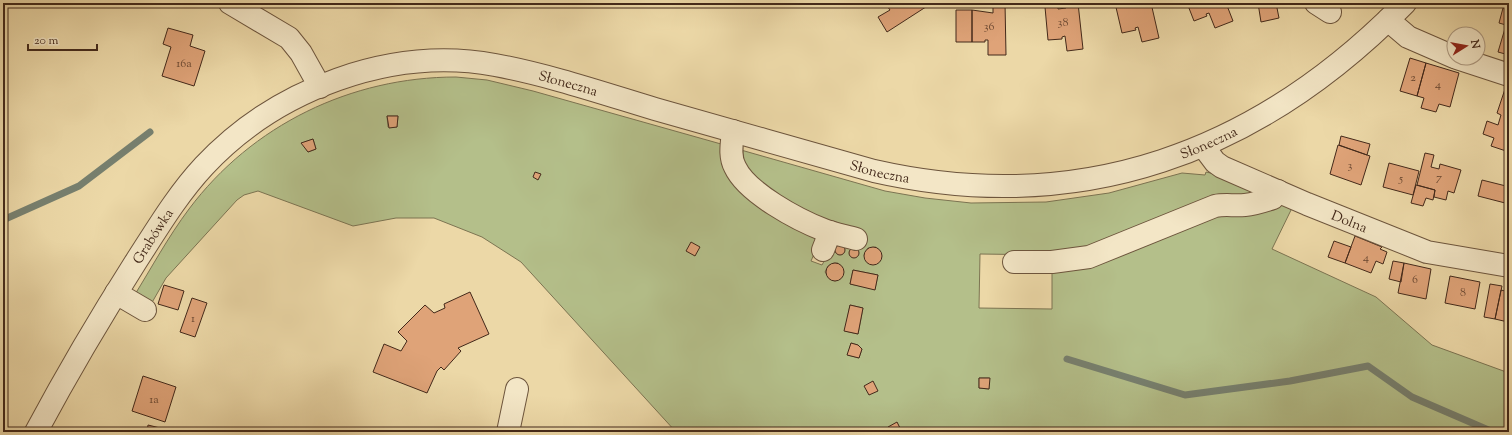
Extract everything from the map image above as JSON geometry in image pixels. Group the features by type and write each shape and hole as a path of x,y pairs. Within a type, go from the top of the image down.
{"street":[{"path":"230,3 289,38 301,52 320,87"},
{"name":"Słoneczna","path":"320,87 382,67 413,62 470,62 522,71 874,171 908,179 944,184 994,187 1038,186 1107,176 1172,158 1203,146 1267,114 1299,93 1334,67 1388,20 1404,3"},
{"path":"1388,20 1408,37 1446,54"},
{"path":"1481,66 1509,75"},
{"name":"Grabówka","path":"36,432 116,293 166,215 188,185 206,164 247,128 293,99 320,87"},
{"path":"733,131 731,157 734,167 745,181 768,200 826,241 856,239"},
{"name":"Dolna","path":"1203,146 1215,162 1222,167 1427,252 1509,266"},
{"path":"1014,262 1052,262 1089,257 1215,206 1224,204 1244,205 1264,201 1273,198 1278,190"},
{"path":"116,293 144,310"},
{"path":"508,432 517,388"}],"green space":[{"path":"456,77 487,80 533,91 721,144 730,172 745,192 765,207 815,235 818,245 811,261 822,265 834,243 844,241 860,247 863,237 814,219 780,200 753,180 744,169 739,159 741,150 885,191 925,198 971,203 1046,202 1109,193 1182,173 1205,175 1206,172 1224,176 1262,192 1211,199 1083,250 1052,255 980,254 979,308 1052,309 1052,269 1082,265 1097,261 1225,210 1227,213 1247,213 1281,204 1292,208 1272,249 1376,297 1432,345 1509,373 1509,432 902,432 897,423 889,427 891,432 676,432 521,262 482,237 434,218 396,218 353,226 258,191 244,195 237,200 166,278 150,306 134,296 167,241 189,209 214,179 243,153 273,130 307,112 342,97 379,86 417,79","holes":["387,116 398,116 397,127 388,127","313,139 316,149 308,152 302,143","876,247 881,253 881,259 877,263 870,264 864,255 868,248","834,263 838,263 843,270 841,278 835,281 830,279 825,272 828,266","853,270 878,275 875,289 850,284","850,305 863,308 858,334 845,331","851,343 858,345 862,349 859,358 848,355","979,378 989,378 989,389 979,388"]}],"building":[{"path":"885,3 932,3 887,32 878,17 890,10"},
{"path":"993,3 1005,3 1006,55 988,55 988,40 985,40 985,42 972,42 972,10 993,13"},
{"path":"1065,3 1078,3 1083,49 1067,51 1065,36 1062,37 1062,39 1048,40 1045,7 1058,6 1058,9 1066,8"},
{"path":"1115,3 1151,3 1159,38 1142,42 1138,27 1135,28 1136,30 1122,33"},
{"path":"1187,3 1226,3 1233,21 1215,28 1209,13 1206,14 1207,16 1194,21"},
{"path":"1258,3 1276,3 1279,18 1261,22"},
{"path":"1503,8 1509,10 1509,55 1498,52 1506,25 1499,23"},
{"path":"956,10 972,10 972,42 956,42"},
{"path":"168,28 193,35 190,46 205,51 194,86 162,76 171,47 163,44"},
{"path":"1410,58 1426,63 1417,96 1400,91"},
{"path":"1426,63 1459,73 1450,107 1439,104 1436,112 1421,108 1424,98 1417,96"},
{"path":"1505,89 1509,91 1509,152 1491,146 1494,138 1483,134 1487,121 1498,125 1501,115 1497,113"},
{"path":"387,116 398,116 397,127 389,128"},
{"path":"1341,136 1370,144 1367,155 1339,145"},
{"path":"313,139 316,149 308,152 301,143"},
{"path":"1338,145 1370,156 1361,185 1330,174"},
{"path":"1425,153 1434,155 1431,167 1439,169 1440,164 1461,170 1454,193 1448,191 1446,200 1434,197 1435,190 1417,185"},
{"path":"1389,163 1419,171 1413,195 1383,187"},
{"path":"535,172 541,174 538,180 533,177"},
{"path":"1508,178 1509,204 1478,196 1482,180 1506,186"},
{"path":"1416,185 1435,190 1433,200 1426,198 1423,206 1411,203"},
{"path":"1355,236 1382,247 1380,249 1387,252 1383,264 1376,261 1371,273 1345,263"},
{"path":"1334,241 1351,247 1345,263 1328,257"},
{"path":"691,242 700,247 695,256 686,251"},
{"path":"838,245 842,245 844,246 844,254 838,255 835,252 835,248"},
{"path":"873,247 879,250 882,256 879,262 873,265 867,262 864,256 867,250"},
{"path":"852,248 856,248 858,249 858,257 852,258 849,255 849,251"},
{"path":"1393,261 1404,263 1401,282 1389,279"},
{"path":"835,263 841,266 844,272 841,278 835,281 829,278 826,272 829,266"},
{"path":"1404,263 1431,269 1426,299 1398,293"},
{"path":"853,270 878,275 875,290 850,284"},
{"path":"1450,276 1480,282 1475,309 1445,303"},
{"path":"1490,284 1502,286 1495,319 1484,317"},
{"path":"164,285 184,291 178,310 158,304"},
{"path":"1501,290 1509,292 1509,330 1506,329 1508,322 1495,319"},
{"path":"470,292 489,334 458,348 461,351 444,370 441,367 437,371 427,393 373,372 384,344 401,351 407,341 398,332 425,305 434,313 445,308 444,304"},
{"path":"192,298 207,303 195,337 180,332"},
{"path":"850,305 863,308 858,334 844,331"},
{"path":"851,343 858,345 862,349 859,358 847,355"},
{"path":"143,376 176,387 165,422 132,411"},
{"path":"979,378 990,378 989,389 979,388"},
{"path":"873,381 878,391 869,395 864,386"},
{"path":"897,422 902,432 891,432 888,427"},
{"path":"148,425 160,428 159,432 147,432"}],"waterway":[{"path":"3,220 79,186 150,132"},
{"path":"1067,359 1185,395 1290,381 1368,366 1412,397 1493,432"}]}
